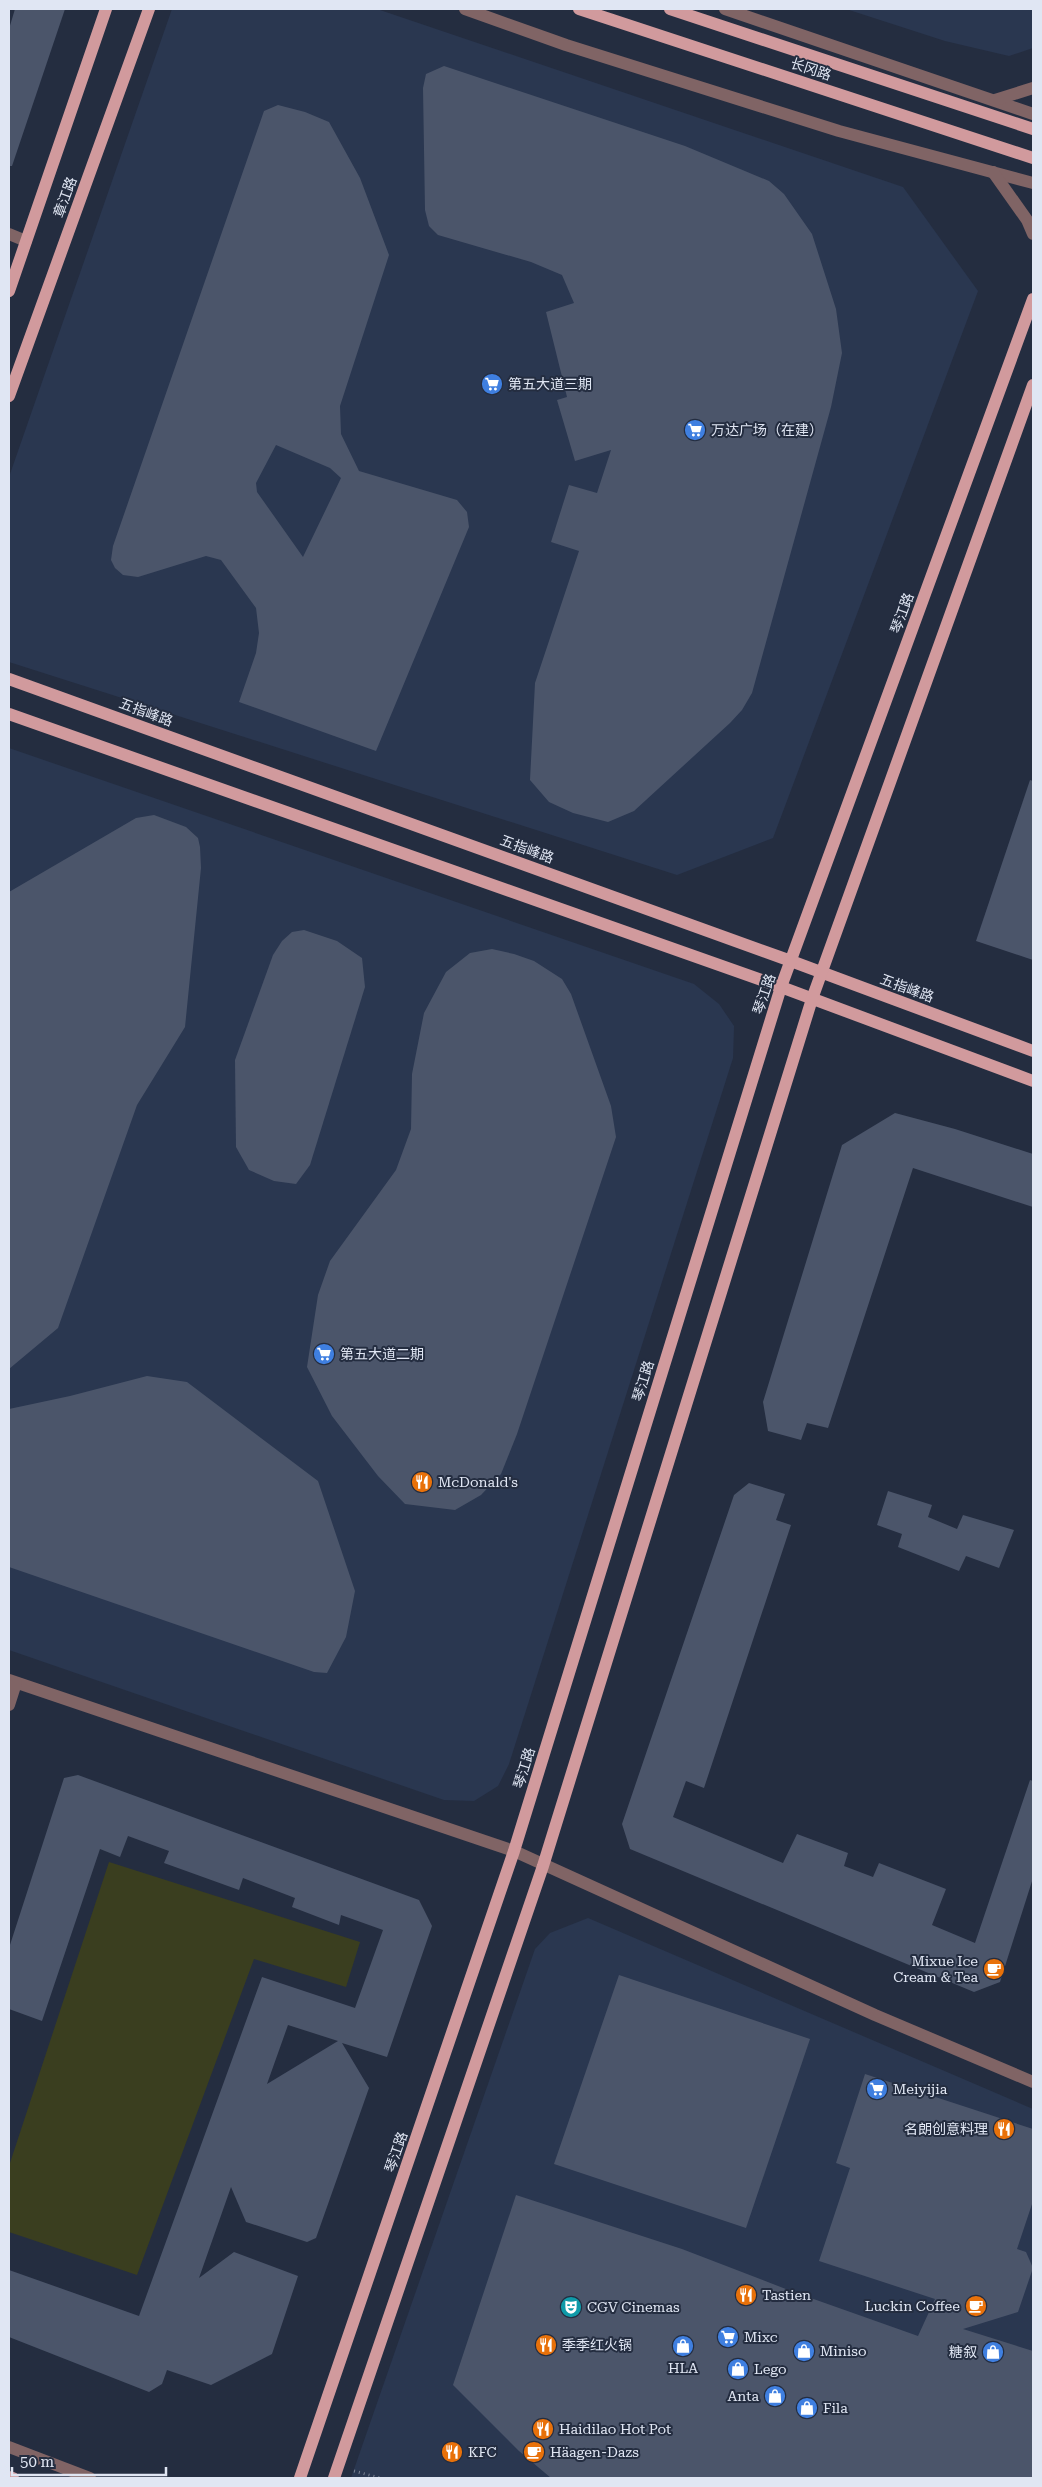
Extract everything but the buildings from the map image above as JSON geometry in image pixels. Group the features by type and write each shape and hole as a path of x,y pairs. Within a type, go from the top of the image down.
{"main road":[{"name":"章江路","path":"9,291 106,9"},
{"name":"章江路","path":"9,396 149,9"},
{"name":"长冈路","path":"578,9 1033,158"},
{"name":"长冈路","path":"670,9 1033,129"},
{"name":"琴江路","path":"300,2478 514,1851 781,987 1033,299"},
{"path":"334,2478 543,1866 812,999 1033,385"},
{"name":"五指峰路","path":"9,679 792,960 1033,1051"},
{"path":"9,714 781,987 1033,1081"},
{"path":"9,2477 13,2478"}],"street":[{"path":"465,9 566,45 839,131 1033,183"},
{"path":"725,9 1033,114"},
{"path":"994,100 1033,88"},
{"path":"993,172 1027,220 1033,234"},
{"path":"9,234 26,241"},
{"path":"9,1705 12,1681 514,1851 543,1866 874,2015 1033,2082"},
{"path":"9,2446 90,2478"}],"path":[{"path":"354,2471 380,2478"}],"shaded area":[{"name":"第五大道三期","path":"172,9 377,9 903,187 978,291 773,838 677,875 9,662 9,477"},
{"path":"846,9 1033,9 1033,48 1009,56 945,41"},
{"name":"第五大道二期","path":"9,748 694,984 719,1004 734,1026 733,1058 509,1764 498,1786 474,1801 444,1800 9,1650"},
{"path":"588,1918 1033,2109 1033,2478 351,2478 535,1949 550,1933"}],"green space":[{"path":"109,1862 360,1942 346,1987 254,1959 137,2275 9,2232 9,2166"}],"place":[{"name":"第五大道三期","path":"492,384"},
{"name":"万达广场（在建）","path":"695,430"},
{"name":"第五大道二期","path":"324,1354"},
{"name":"McDonald's","path":"422,1482"},
{"name":"Mixue Ice Cream & Tea","path":"994,1969"},
{"name":"Meiyijia","path":"877,2089"},
{"name":"名朗创意料理","path":"1004,2129"},
{"name":"Tastien","path":"746,2295"},
{"name":"Luckin Coffee","path":"976,2306"},
{"name":"CGV Cinemas","path":"571,2307"},
{"name":"Mixc","path":"728,2337"},
{"name":"季季红火锅","path":"546,2345"},
{"name":"HLA","path":"683,2346"},
{"name":"Miniso","path":"804,2351"},
{"name":"糖叙","path":"993,2352"},
{"name":"Lego","path":"738,2369"},
{"name":"Anta","path":"775,2396"},
{"name":"Fila","path":"807,2408"},
{"name":"Haidilao Hot Pot","path":"543,2429"},
{"name":"KFC","path":"452,2452"},
{"name":"Häagen-Dazs","path":"534,2452"}]}
